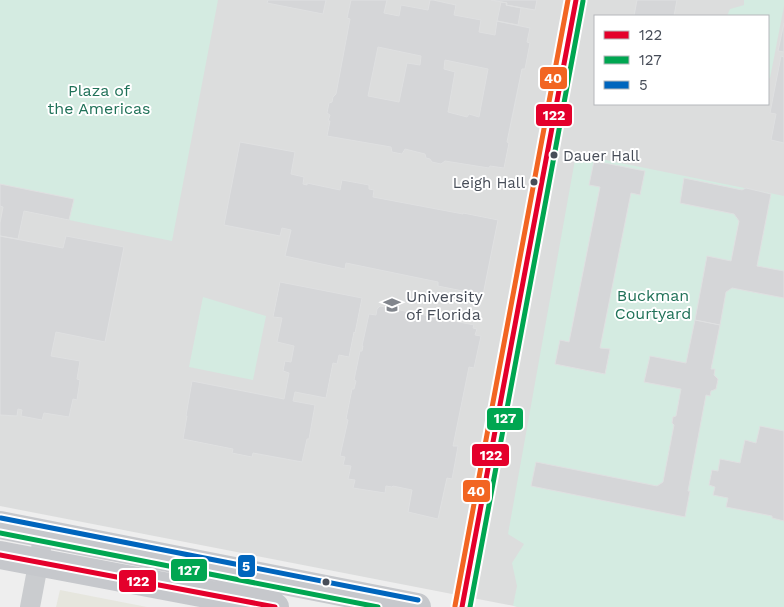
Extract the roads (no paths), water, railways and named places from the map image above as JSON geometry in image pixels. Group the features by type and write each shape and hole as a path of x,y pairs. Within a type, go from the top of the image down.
{"main road":[{"path":"0,525 417,607"},
{"path":"0,555 275,607"}],"street":[{"path":"462,607 576,0"},
{"path":"30,607 44,533"}],"place":[{"name":"Dauer Hall","path":"554,155"},
{"name":"Leigh Hall","path":"534,182"},
{"name":"University of Florida","path":"392,305"}],"park label":[{"name":"Plaza of the Americas","path":"99,99"},
{"name":"Buckman Courtyard","path":"653,304"}]}
